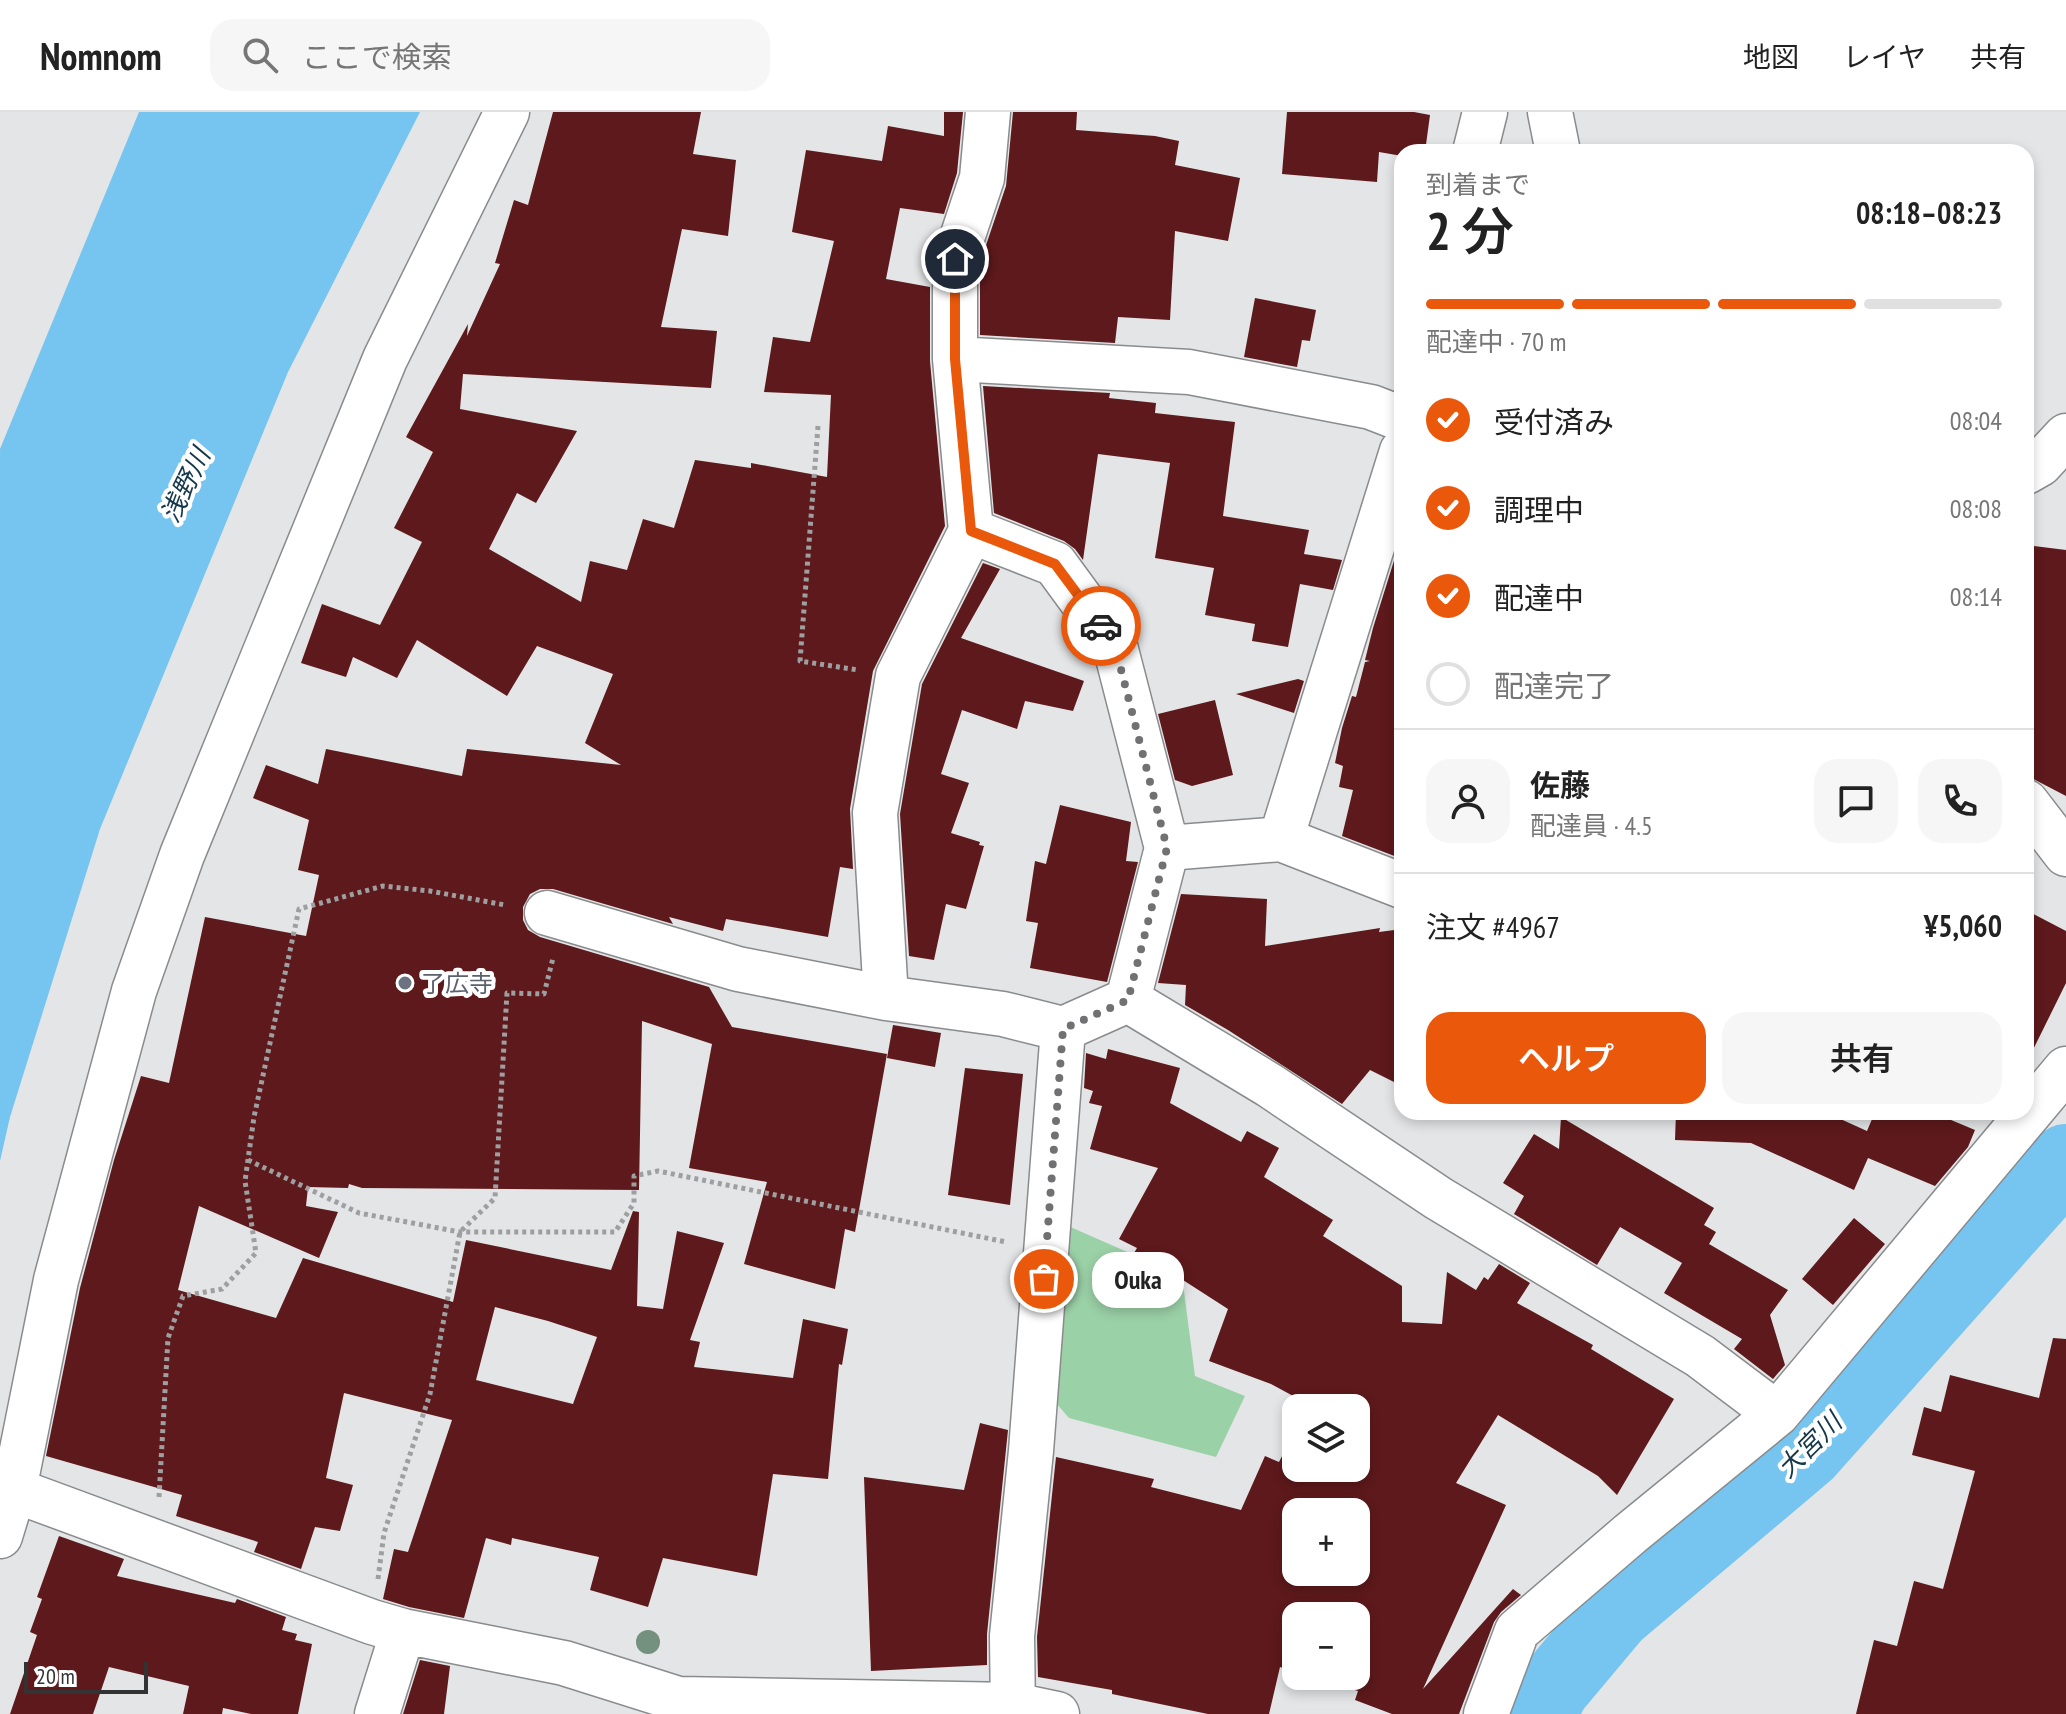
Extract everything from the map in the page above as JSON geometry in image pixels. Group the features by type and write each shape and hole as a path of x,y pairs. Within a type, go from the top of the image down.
{"street":[{"path":"0,1536 7,1489 56,1280 134,991 182,855 385,359 507,112"},
{"path":"886,998 875,813 898,676 971,531 955,359 955,259 982,178 988,112"},
{"path":"1477,144 1485,112"},
{"path":"1550,112 1556,144"},
{"path":"955,359 1189,372 1371,407 1394,416"},
{"path":"2034,467 2066,436"},
{"path":"1281,839 1394,477"},
{"path":"971,531 1055,564 1115,646 1167,848 1128,1000"},
{"path":"2034,812 2066,854"},
{"path":"1167,848 1281,839 1394,883"},
{"path":"547,913 738,969 886,998 1003,1014 1063,1029 1128,1000"},
{"path":"1128,1000 1269,1085 1438,1198 1700,1356 1777,1414"},
{"path":"1013,1709 1012,1636 1031,1451 1063,1029"},
{"path":"2034,1089 2052,1066"},
{"path":"1486,1714 1517,1631 1777,1414 2009,1120"},
{"path":"7,1489 387,1626 564,1663 678,1699 1013,1709 1057,1714"},
{"path":"377,1714 387,1626"}],"path":[{"path":"818,426 800,661 898,676"},
{"path":"156,1542 168,1338 183,1296 222,1289 256,1253 245,1181 254,1117 299,909 383,886 430,891 547,913 558,940 544,994 507,993 495,1198 460,1232 430,1394 384,1533 387,1626"},
{"path":"248,1159 359,1213 460,1232 615,1232 634,1203 634,1176 658,1171 1046,1250"}],"green space":[{"path":"1059,1222 1182,1276 1195,1376 1245,1396 1216,1457 1069,1418 1050,1396"}],"water":[{"name":"浅野川","path":"139,112 420,112 288,372 100,829 10,1117 0,1161 0,449"}],"building":[{"path":"553,112 701,112 693,154 736,160 728,236 682,229 661,327 717,331 711,388 463,374 460,409 577,431 536,503 517,493 489,549 581,602 590,561 627,570 643,519 674,528 695,460 751,468 751,463 827,477 831,395 764,392 773,337 810,342 834,241 792,232 806,150 882,161 888,126 944,136 944,112 963,112 957,173 944,214 900,208 886,279 930,287 930,361 945,526 873,671 850,809 853,869 840,867 828,937 726,919 723,931 669,917 673,924 553,889 540,889 530,894 523,907 523,920 528,930 540,937 709,987 732,1027 887,1054 855,1232 845,1229 835,1289 744,1264 767,1182 689,1168 712,1044 642,1021 639,1190 362,1188 349,1184 348,1188 308,1187 306,1206 338,1212 319,1258 199,1206 178,1290 276,1318 303,1258 453,1302 466,1240 611,1270 633,1211 639,1212 637,1306 663,1309 677,1231 724,1243 690,1340 700,1342 694,1367 793,1378 803,1319 848,1329 842,1365 839,1364 828,1479 773,1474 757,1576 663,1558 648,1607 590,1590 599,1557 512,1538 511,1545 486,1538 464,1618 383,1599 394,1549 408,1552 452,1420 344,1393 326,1478 353,1485 340,1531 315,1527 301,1569 254,1552 258,1542 176,1516 182,1495 46,1456 80,1288 114,1160 141,1076 169,1083 205,917 306,936 319,875 298,870 309,820 253,798 266,765 318,784 326,749 462,776 467,749 621,765 585,743 613,674 537,646 507,696 417,640 397,678 353,657 346,677 301,663 322,604 380,625 422,542 394,528 433,452 406,437 468,324 467,336 500,264 495,263 514,200 528,205","holes":["495,1307 597,1337 573,1404 476,1380"]},
{"path":"1013,112 1077,112 1076,130 1155,136 1179,141 1175,165 1240,178 1228,241 1175,231 1170,320 1118,317 1115,343 980,335 980,263 1006,186"},
{"path":"1287,112 1414,112 1430,115 1426,144 1394,144 1394,155 1379,152 1377,182 1282,174"},
{"path":"1255,298 1316,310 1310,341 1302,340 1297,367 1244,357"},
{"path":"983,386 1110,393 1109,398 1156,403 1155,413 1235,422 1223,516 1309,530 1304,554 1342,560 1333,590 1300,584 1288,647 1252,641 1255,624 1205,615 1214,568 1155,558 1170,463 1098,454 1083,560 1064,541 994,513"},
{"path":"2034,546 2066,550 2066,796 2034,779"},
{"path":"1394,561 1394,856 1342,836 1353,790 1339,787 1343,766 1335,763 1352,696 1356,697 1365,662 1370,661 1365,660"},
{"path":"983,563 1000,569 961,638 1084,681 1073,711 1025,701 1017,729 962,710 941,774 969,783 951,833 984,846 966,909 946,904 934,960 909,956 900,814 922,684"},
{"path":"1298,679 1304,681 1294,713 1236,694"},
{"path":"1215,700 1233,775 1192,786 1175,780 1158,714"},
{"path":"1060,805 1131,822 1126,861 1138,862 1107,982 1030,968 1038,923 1026,921 1035,861 1046,864"},
{"path":"1181,894 1267,899 1265,946 1380,928 1379,932 1394,930 1394,1082 1370,1070 1342,1104 1185,1005 1186,985 1158,983"},
{"path":"2034,914 2066,931 2066,983 2034,1048"},
{"path":"893,1025 941,1033 935,1067 887,1058"},
{"path":"1108,1049 1180,1068 1170,1103 1241,1142 1247,1131 1279,1148 1264,1177 1333,1220 1323,1236 1402,1286 1402,1322 1442,1324 1447,1272 1476,1290 1484,1277 1488,1280 1499,1264 1530,1283 1517,1303 1593,1345 1591,1349 1674,1399 1617,1495 1598,1476 1498,1415 1456,1483 1506,1505 1423,1689 1513,1589 1521,1595 1494,1622 1459,1714 1392,1714 1355,1700 1358,1691 1355,1690 1370,1690 1370,1602 1282,1602 1282,1668 1269,1714 1208,1714 1112,1694 1112,1690 1038,1677 1037,1637 1056,1457 1154,1479 1151,1487 1241,1510 1265,1456 1279,1462 1282,1456 1282,1482 1370,1482 1370,1394 1290,1394 1209,1361 1228,1309 1169,1271 1166,1277 1131,1258 1137,1248 1119,1239 1158,1168 1090,1149 1102,1106 1089,1103 1093,1091 1084,1088 1086,1053 1106,1059"},
{"path":"965,1068 1023,1074 1010,1205 948,1195"},
{"path":"1561,1120 1566,1120 1714,1208 1704,1225 1716,1232 1709,1244 1788,1290 1770,1315 1785,1365 1773,1379 1734,1349 1742,1339 1664,1293 1682,1263 1620,1227 1597,1265 1514,1214 1524,1196 1503,1183 1534,1134 1559,1149"},
{"path":"1676,1120 1843,1120 1867,1131 1872,1120 1951,1120 1975,1130 1968,1147 1935,1186 1868,1158 1854,1190 1751,1143 1675,1140"},
{"path":"1854,1218 1885,1244 1833,1305 1802,1279"},
{"path":"2053,1338 2066,1339 2066,1714 1856,1714 1874,1640 1897,1646 1914,1581 1943,1589 1975,1471 1912,1455 1924,1407 1941,1412 1950,1375 2039,1398"},
{"path":"980,1423 1008,1430 987,1634 987,1665 871,1671 864,1477 964,1490"},
{"path":"59,1536 124,1559 117,1576 235,1603 237,1599 286,1617 282,1630 297,1634 295,1640 312,1644 298,1714 251,1714 223,1708 222,1714 183,1714 189,1686 109,1667 93,1714 10,1714 37,1635 30,1632 42,1599 37,1597"},
{"path":"420,1660 450,1666 444,1714 403,1714"}],"waterway":[{"name":"大宮川","path":"1539,1714 1553,1688 1615,1614 1807,1452 2066,1161"}],"way so far":[{"path":"1044,1279 1063,1029 1128,1000 1167,848 1115,646 1101,626"}],"place":[{"name":"了広寺","path":"405,983"},
{"name":"Ouka","path":"1044,1279"}],"route":[{"path":"955,259 955,359 971,531 1055,564 1101,626"}]}
